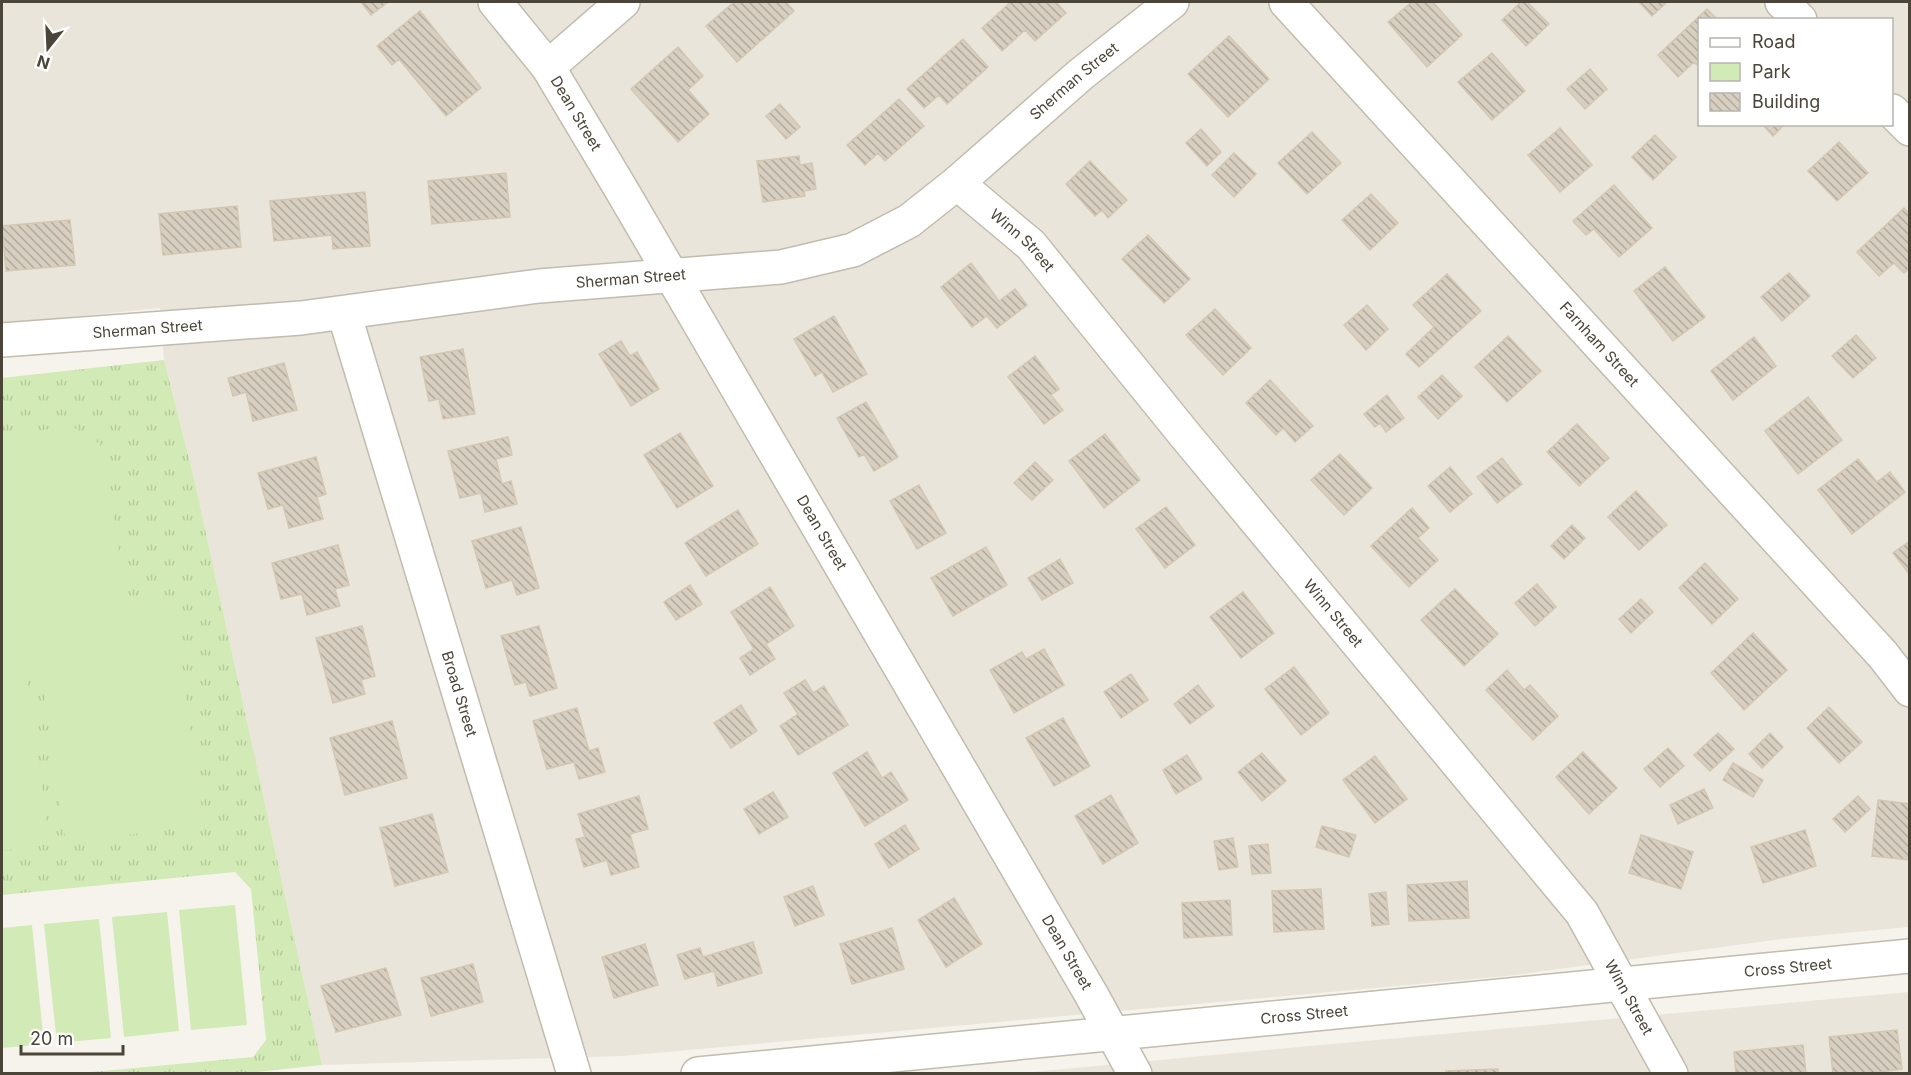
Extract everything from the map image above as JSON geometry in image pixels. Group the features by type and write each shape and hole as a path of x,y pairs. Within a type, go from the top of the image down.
{"street":[{"name":"Dean Street","path":"495,2 548,67 1114,1034 1135,1074"},
{"path":"548,67 623,2"},
{"name":"Sherman Street","path":"2,340 301,318 539,286 781,267 853,250 909,221 957,183 1080,75 1172,2"},
{"name":"Farnham Street","path":"1286,2 1883,655 1910,690"},
{"path":"1782,2 1798,18"},
{"path":"1893,112 1910,129"},
{"name":"Winn Street","path":"957,183 1031,245 1185,435 1582,913 1671,1074"},
{"name":"Broad Street","path":"344,313 574,1074"},
{"name":"Cross Street","path":"698,1074 1910,956"}],"shaded area":[{"path":"2,2 1909,2 1909,927 1781,939 1507,976 622,1056 322,1065 193,474 164,360 160,308 2,324"},
{"path":"1909,992 1909,1073 1010,1074 1277,1049"}],"green space":[{"path":"164,360 193,474 322,1065 238,1074 81,1073 253,1057 266,1040 251,889 235,872 2,895 2,378"},
{"path":"72,426 100,444 128,603 171,597 204,824 66,844 42,678 26,675 50,844 2,851 2,436"},
{"path":"235,905 247,1025 191,1030 179,910"},
{"path":"167,912 179,1031 124,1037 112,917"},
{"path":"99,919 111,1038 57,1043 44,924"},
{"path":"32,925 44,1044 2,1048 2,928"}],"building":[{"path":"361,2 388,2 371,15"},
{"path":"734,2 786,2 794,11 737,62 706,26"},
{"path":"1011,2 1056,2 1066,13 1035,41 1025,30 1002,51 982,28"},
{"path":"1412,2 1433,2 1462,35 1427,67 1388,22"},
{"path":"1521,2 1527,2 1549,24 1526,46 1502,20"},
{"path":"1639,2 1667,2 1652,16"},
{"path":"1707,9 1716,18 1698,18 1698,66 1694,62 1678,77 1658,55"},
{"path":"420,11 481,88 446,116 399,59 392,65 377,46"},
{"path":"1229,36 1269,79 1228,117 1188,74"},
{"path":"963,39 988,67 947,104 939,95 924,108 907,89"},
{"path":"678,47 703,76 688,90 709,114 678,142 631,89"},
{"path":"1492,53 1525,91 1492,120 1458,82"},
{"path":"1590,69 1607,89 1585,109 1567,89"},
{"path":"899,99 924,126 885,161 878,153 865,165 847,145"},
{"path":"780,104 800,127 786,139 766,116"},
{"path":"1764,126 1783,126 1773,136"},
{"path":"1560,128 1592,165 1560,192 1528,155"},
{"path":"1201,129 1221,152 1207,166 1186,143"},
{"path":"1312,132 1341,163 1307,194 1278,163"},
{"path":"1655,135 1676,157 1653,180 1632,157"},
{"path":"1839,142 1868,173 1837,201 1808,171"},
{"path":"1234,153 1256,174 1234,197 1212,175"},
{"path":"799,156 800,165 812,163 816,189 804,191 805,196 763,202 757,161"},
{"path":"1090,161 1127,200 1108,218 1102,210 1095,216 1066,184"},
{"path":"506,173 510,217 432,224 428,181"},
{"path":"1614,185 1652,228 1619,257 1594,229 1586,235 1573,221"},
{"path":"365,192 370,246 333,249 332,235 274,241 270,201"},
{"path":"1371,194 1398,223 1370,250 1342,220"},
{"path":"237,206 241,247 163,255 159,214"},
{"path":"1904,208 1910,214 1910,268 1904,273 1894,263 1879,276 1857,252"},
{"path":"70,220 75,265 6,271 2,226"},
{"path":"1148,235 1190,279 1164,303 1122,259"},
{"path":"971,263 999,301 1015,289 1027,305 997,328 987,316 972,327 941,287"},
{"path":"1665,267 1705,317 1673,341 1634,291"},
{"path":"1789,273 1810,296 1782,321 1761,297"},
{"path":"1447,274 1481,311 1419,367 1406,354 1434,327 1413,305"},
{"path":"1367,305 1388,329 1366,350 1344,325"},
{"path":"1215,309 1251,348 1223,375 1186,335"},
{"path":"834,316 867,374 833,392 822,372 815,376 794,339"},
{"path":"1856,335 1876,358 1853,378 1832,356"},
{"path":"1508,336 1541,371 1507,402 1475,367"},
{"path":"1754,337 1776,366 1733,400 1711,371"},
{"path":"621,341 630,356 637,352 659,389 631,406 599,354"},
{"path":"463,349 475,414 443,419 439,399 429,401 420,357"},
{"path":"1035,356 1059,389 1051,395 1063,410 1044,424 1008,377"},
{"path":"284,363 297,410 253,421 246,392 233,396 228,378"},
{"path":"1442,375 1462,396 1438,419 1418,397"},
{"path":"1270,380 1313,426 1295,442 1283,428 1276,435 1246,403"},
{"path":"1387,395 1404,418 1386,432 1380,423 1375,427 1364,414"},
{"path":"1808,397 1842,440 1798,474 1765,431"},
{"path":"866,402 898,457 874,471 864,454 859,457 837,418"},
{"path":"1577,424 1609,458 1579,486 1547,452"},
{"path":"680,433 713,486 677,508 644,455"},
{"path":"1105,434 1140,480 1104,508 1069,461"},
{"path":"508,437 512,455 496,459 502,484 511,481 517,504 485,512 481,493 460,498 448,451"},
{"path":"1340,454 1372,488 1344,515 1311,480"},
{"path":"316,457 326,494 317,497 323,519 289,528 283,505 268,509 258,473"},
{"path":"1502,458 1522,484 1497,503 1477,477"},
{"path":"1858,459 1877,482 1890,472 1905,492 1852,534 1818,490"},
{"path":"1035,462 1053,480 1032,500 1014,483"},
{"path":"1450,467 1472,494 1450,512 1428,486"},
{"path":"919,485 946,533 917,549 890,501"},
{"path":"1636,491 1667,525 1639,550 1608,517"},
{"path":"1166,507 1195,545 1165,568 1136,529"},
{"path":"1412,508 1429,528 1418,538 1438,560 1409,587 1371,546"},
{"path":"738,510 758,544 706,576 685,543"},
{"path":"1572,525 1585,538 1564,559 1551,546"},
{"path":"521,527 539,588 517,595 512,580 486,588 472,541"},
{"path":"1910,541 1910,575 1893,553"},
{"path":"338,545 349,585 335,589 340,606 307,615 302,594 281,599 272,563"},
{"path":"986,547 1007,585 953,616 931,578"},
{"path":"1060,559 1073,583 1042,600 1028,578"},
{"path":"1705,563 1738,599 1712,624 1679,588"},
{"path":"1537,584 1556,607 1535,626 1515,603"},
{"path":"690,585 702,604 676,620 664,602"},
{"path":"770,587 794,626 766,644 775,659 750,675 740,658 754,649 731,612"},
{"path":"1455,589 1498,634 1464,666 1421,620"},
{"path":"1243,592 1274,633 1241,658 1210,617"},
{"path":"1641,599 1653,612 1631,633 1619,619"},
{"path":"362,626 375,676 361,680 365,694 333,703 316,638"},
{"path":"539,626 557,688 530,696 526,682 515,685 501,636"},
{"path":"1753,633 1787,670 1744,710 1711,673"},
{"path":"1044,649 1064,685 1014,713 990,670 1022,652 1026,659"},
{"path":"1294,667 1329,713 1301,735 1265,689"},
{"path":"1507,670 1524,690 1530,685 1558,716 1533,740 1486,690"},
{"path":"1131,674 1148,700 1121,718 1104,692"},
{"path":"805,680 813,693 824,686 848,725 798,755 780,726 798,714 784,693"},
{"path":"1198,685 1214,706 1190,724 1174,704"},
{"path":"741,705 757,731 731,748 714,723"},
{"path":"1829,707 1862,742 1839,763 1807,728"},
{"path":"577,708 589,751 598,748 605,772 579,779 574,762 547,769 533,721"},
{"path":"1063,718 1090,766 1054,786 1026,738"},
{"path":"392,721 407,778 345,795 330,738"},
{"path":"1718,733 1734,749 1710,771 1694,755"},
{"path":"1770,733 1783,747 1762,768 1749,754"},
{"path":"1668,748 1684,766 1660,787 1644,769"},
{"path":"867,752 882,778 891,772 908,800 865,826 833,773"},
{"path":"1583,752 1617,788 1589,814 1556,777"},
{"path":"1262,753 1286,781 1262,801 1238,772"},
{"path":"1187,755 1202,779 1176,794 1163,770"},
{"path":"1375,756 1407,799 1375,823 1343,780"},
{"path":"1733,763 1763,780 1753,797 1723,780"},
{"path":"1704,789 1713,808 1678,824 1670,805"},
{"path":"773,792 788,817 759,834 744,809"},
{"path":"1111,795 1138,843 1103,864 1075,816"},
{"path":"639,796 648,829 630,834 639,867 611,875 607,860 584,867 576,839 585,837 578,814"},
{"path":"1858,796 1870,809 1845,832 1833,819"},
{"path":"1878,800 1910,804 1910,860 1872,856"},
{"path":"432,814 448,872 395,886 380,828"},
{"path":"905,825 919,849 889,868 875,844"},
{"path":"1322,826 1356,835 1349,857 1316,847"},
{"path":"1805,830 1816,866 1763,883 1751,847"},
{"path":"1641,835 1693,852 1681,889 1629,873"},
{"path":"1233,838 1238,867 1219,870 1214,841"},
{"path":"1268,844 1271,873 1252,874 1249,846"},
{"path":"1467,881 1469,918 1409,921 1407,885"},
{"path":"813,886 824,915 795,926 784,897"},
{"path":"1321,889 1324,929 1274,932 1272,891"},
{"path":"1386,892 1389,924 1372,926 1369,894"},
{"path":"954,898 982,944 946,967 918,920"},
{"path":"1230,900 1232,935 1184,938 1182,903"},
{"path":"892,928 904,969 852,984 840,944"},
{"path":"753,942 762,973 718,986 714,971 685,979 677,955 700,948 703,957"},
{"path":"645,944 658,985 614,998 602,957"},
{"path":"473,964 483,1002 431,1016 421,978"},
{"path":"386,968 401,1015 336,1032 321,986"},
{"path":"1897,1030 1902,1069 1864,1074 1833,1074 1829,1037"},
{"path":"1803,1045 1806,1074 1736,1074 1734,1052"},
{"path":"1498,1069 1498,1074 1446,1074 1446,1071"}]}
